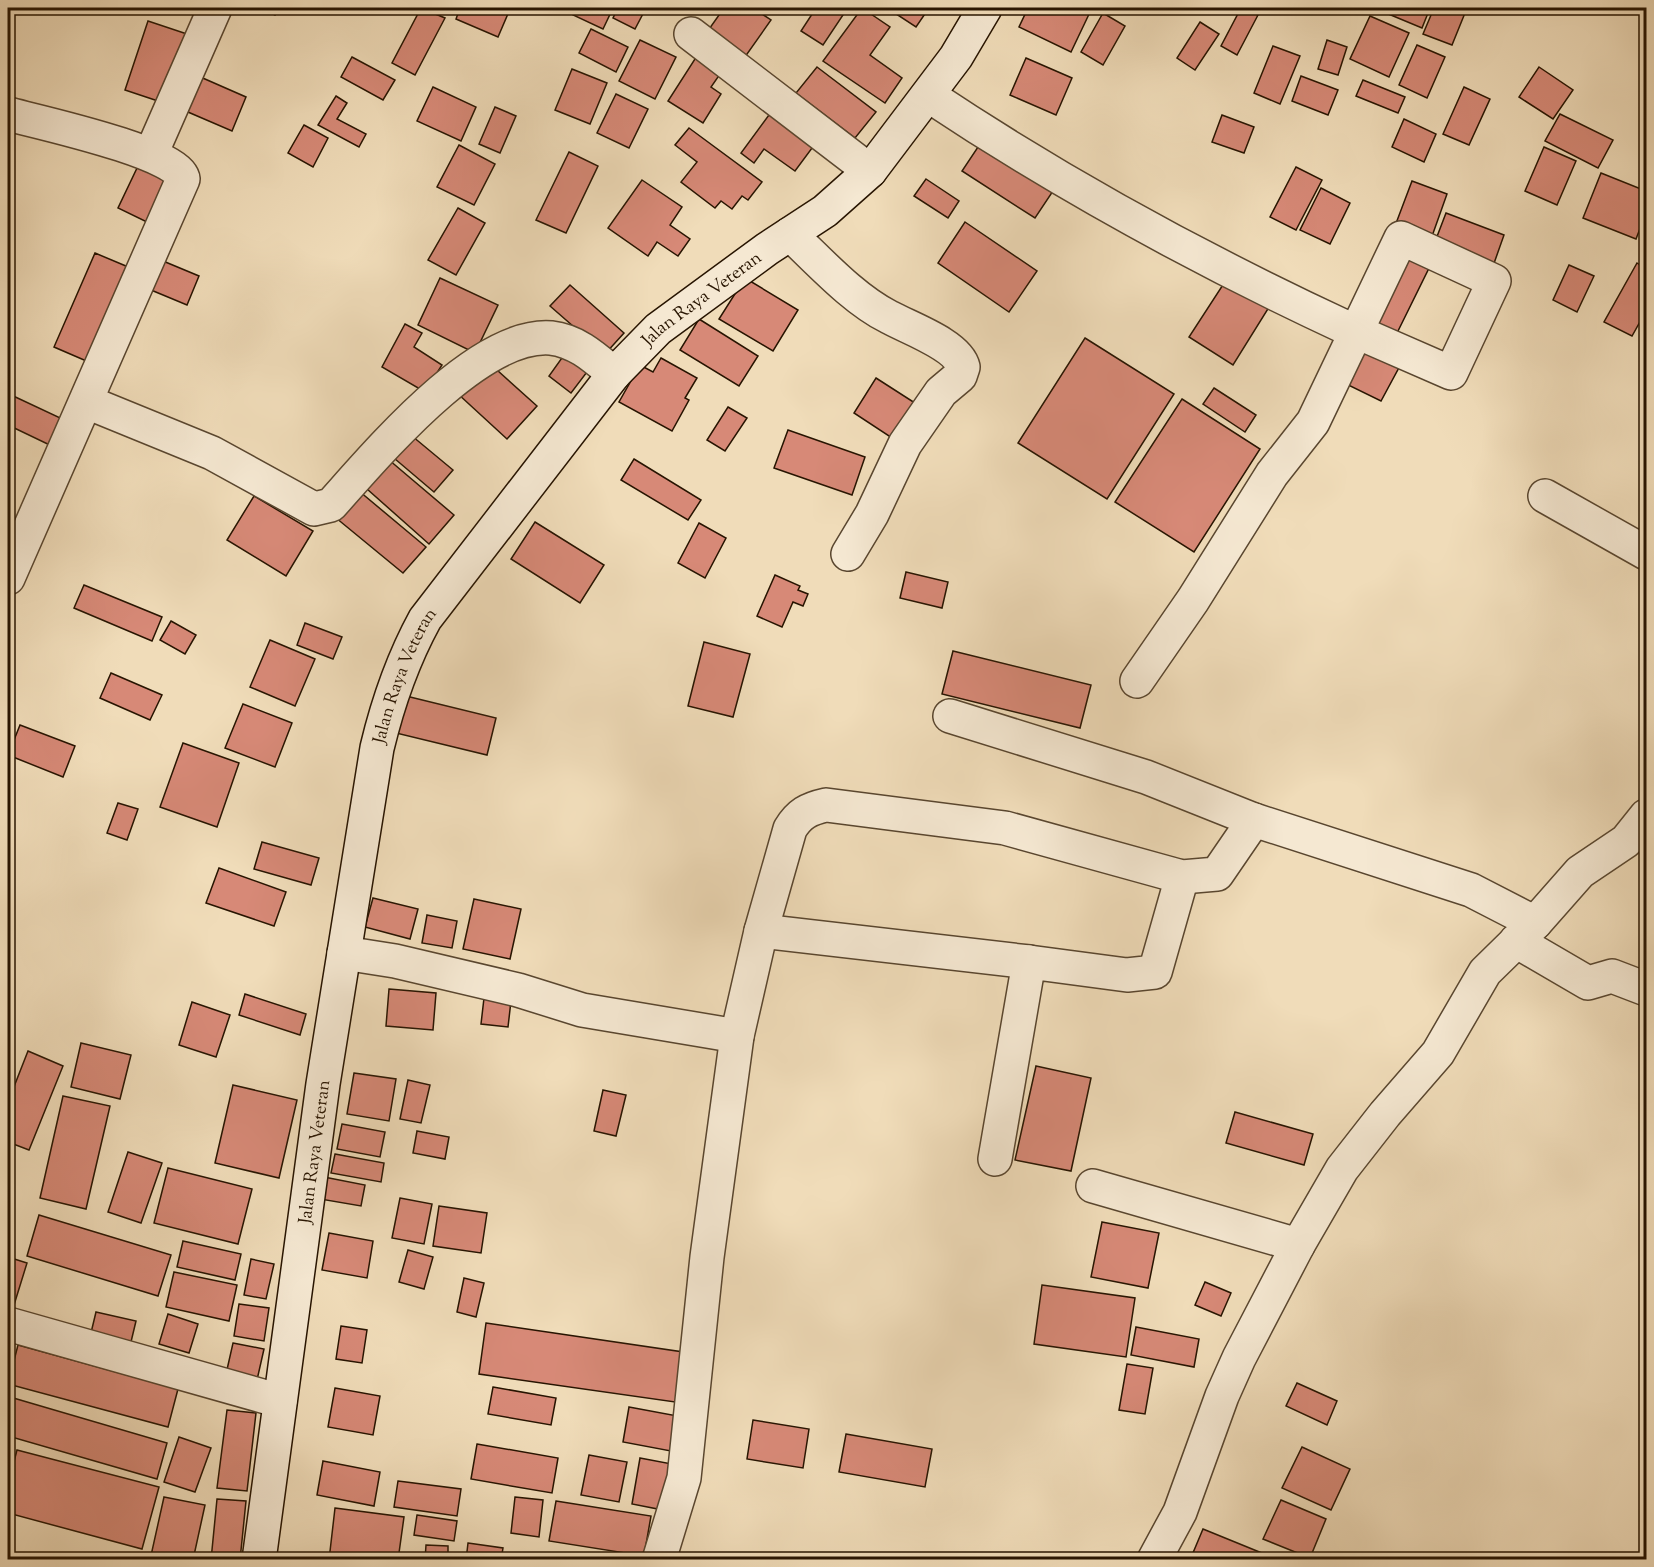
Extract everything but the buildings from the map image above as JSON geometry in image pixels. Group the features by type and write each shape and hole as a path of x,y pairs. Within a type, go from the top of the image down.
{"street":[{"path":"151,154 215,8"},
{"name":"Jalan Raya Veteran","path":"259,1560 344,953 376,748 387,704 405,656 425,619 614,374 658,329 825,211 870,171 956,57 985,8"},
{"path":"691,34 870,171"},
{"path":"928,94 981,130 1241,279 1358,332 1313,422 1272,474 1193,600 1137,681"},
{"path":"8,114 151,154 181,171 183,179 8,578"},
{"path":"790,234 841,281 886,316 957,354 963,367 960,376 941,392 905,444 872,514 848,554"},
{"path":"87,402 212,453 314,509 331,505 403,424 486,358 527,339 552,338 576,344 614,374"},
{"path":"1545,496 1647,553"},
{"path":"950,716 1146,777 1254,820 1471,890 1588,983 1612,976 1647,989"},
{"path":"659,1560 684,1479 707,1257 737,1036 761,931 790,829 797,817 809,809 826,805 1005,828 1182,878 1217,874 1254,820"},
{"path":"1155,1560 1180,1512 1281,1240 1438,1053 1485,972 1526,932 1580,872 1626,841 1647,816"},
{"path":"761,931 1127,975 1155,972 1182,878"},
{"path":"344,953 395,961 518,990 582,1010 737,1036"},
{"path":"995,1159 1029,962"},
{"path":"1093,1186 1281,1240"},
{"path":"8,1324 280,1401"}]}
